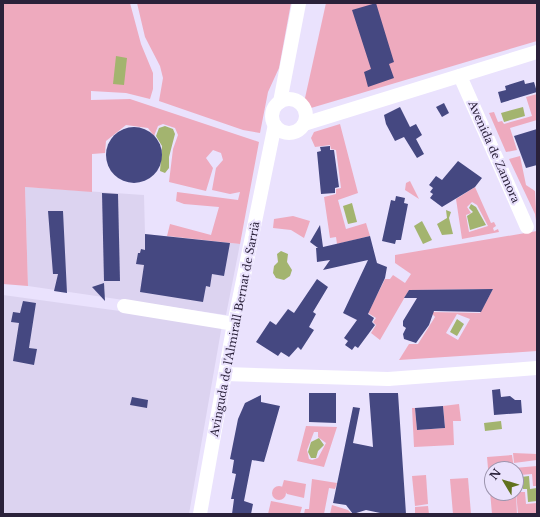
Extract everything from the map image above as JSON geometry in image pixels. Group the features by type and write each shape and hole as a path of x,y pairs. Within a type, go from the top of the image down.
{"street":[{"path":"288,132 275,125 273,110 280,102 300,3"},
{"path":"280,102 318,118 537,52"},
{"name":"Avenida de Zamora","path":"460,76 527,227"},
{"path":"284,84 302,112"},
{"path":"272,145 288,132 296,131 302,112"},
{"name":"Avinguda de l'Almirall Bernat de Sarrià","path":"200,514 234,324 275,125"},
{"path":"124,306 234,324"},
{"path":"225,374 383,379 537,368"}],"shaded area":[{"path":"3,3 130,3 141,44 153,73 153,89 150,99 126,93 91,91 91,100 130,99 259,142 240,244 167,236 170,224 211,235 219,207 184,204 176,201 177,192 238,200 240,192 230,194 212,190 216,168 223,160 221,153 213,150 206,158 213,168 206,191 169,182 173,149 178,135 175,128 163,124 158,126 154,136 148,128 126,125 106,141 105,153 92,154 92,192 25,187 28,286 3,284"},
{"path":"137,3 291,3 279,68 268,92 260,133 243,130 159,101 163,78 160,66 145,37"},
{"path":"326,3 537,3 537,41 311,108 305,101 305,98"},
{"path":"116,56 127,58 124,85 113,84"},
{"path":"537,94 537,120 510,128 517,150 506,152 489,113 494,112 498,122 502,121 504,124 532,116 526,97"},
{"path":"523,107 525,116 504,122 501,113"},
{"path":"340,124 358,193 338,200 346,229 366,223 370,236 337,244 336,237 330,238 324,197 336,194 336,189 341,188 336,150 331,149 330,145 315,147 311,138 314,132"},
{"path":"165,126 173,129 175,134 169,157 169,168 165,173 160,171 162,146 156,136 159,128"},
{"path":"520,156 526,185 535,191 537,227 535,214 509,159"},
{"path":"410,181 419,199 405,190 406,183"},
{"path":"25,187 144,195 145,234 240,244 226,315 28,286"},
{"path":"475,187 491,223 494,222 496,226 493,228 494,231 498,229 499,232 462,239 456,199","holes":["472,202 477,205 488,226 469,232 466,215 471,213 467,207"]},
{"path":"352,203 357,222 348,224 343,206"},
{"path":"471,204 476,207 486,225 470,230 467,216 473,212 469,208"},
{"path":"446,210 451,212 449,218 453,234 442,235 437,224 447,218"},
{"path":"293,216 310,221 304,238 291,230 273,228 274,219"},
{"path":"422,221 432,240 423,244 414,226"},
{"path":"537,231 537,351 399,360 409,344 418,344 435,317 431,312 480,313 493,289 409,290 380,340 371,333 376,325 373,322 376,318 368,313 385,279 390,279 393,275 405,283 411,274 395,263 395,255","holes":["457,314 470,319 458,340 446,333"]},
{"path":"281,251 288,254 287,262 292,270 290,276 284,280 276,278 273,273 274,266 278,262 277,254"},
{"path":"3,295 222,325 189,514 3,514"},
{"path":"457,319 464,324 457,336 450,332"},
{"path":"459,404 461,421 453,421 454,445 414,447 412,408 415,408 417,430 445,428 443,406"},
{"path":"501,421 502,429 485,431 484,423"},
{"path":"306,426 337,427 324,467 297,461","holes":["314,432 318,432 318,437 326,443 318,458 312,460 309,459 307,450"]},
{"path":"319,438 324,445 318,451 316,458 311,458 308,452 311,442"},
{"path":"513,453 537,454 537,460 514,461"},
{"path":"512,455 513,461 487,461 487,457"},
{"path":"537,466 537,486 533,486 532,474 524,475 524,467"},
{"path":"426,475 428,504 415,506 412,476"},
{"path":"529,476 530,489 537,488 537,501 528,502 527,489 524,489 524,477"},
{"path":"468,478 471,514 453,514 450,479"},
{"path":"312,479 337,483 335,489 329,488 324,514 304,514 305,509 309,509"},
{"path":"284,480 306,484 304,498 287,494 282,487"},
{"path":"279,486 284,488 286,493 284,498 279,500 274,498 272,493 274,488"},
{"path":"525,492 526,504 537,503 537,514 518,514 517,501 524,501"},
{"path":"271,501 302,507 300,514 268,514"},
{"path":"491,501 516,501 517,514 492,514"},
{"path":"332,505 348,510 352,514 330,514"},
{"path":"428,506 429,514 415,514 415,507"}],"building":[{"path":"376,3 394,62 389,64 394,78 368,87 364,72 371,69 352,10"},
{"path":"524,80 525,84 534,82 537,92 501,103 498,92 506,90 505,86"},
{"path":"444,103 449,113 442,117 436,107"},
{"path":"400,107 410,127 416,124 422,135 416,139 424,154 417,158 404,137 395,141 386,124 384,115"},
{"path":"134,127 149,132 157,140 162,155 157,170 149,178 134,183 119,178 111,170 106,155 111,140 119,132"},
{"path":"537,129 537,165 526,168 514,136"},
{"path":"330,146 330,150 334,150 339,187 335,188 335,193 321,194 317,152 321,151 320,147"},
{"path":"458,161 482,178 475,187 442,207 430,198 433,194 430,192 433,188 429,185 436,176 442,180"},
{"path":"102,193 118,194 120,281 104,281"},
{"path":"396,196 405,198 404,203 408,204 401,240 396,240 395,244 382,241 391,200 395,201"},
{"path":"48,211 63,211 67,293 54,291 58,274 53,274"},
{"path":"320,225 323,247 370,236 377,263 387,267 385,278 368,314 374,318 372,322 375,325 358,348 355,346 352,350 345,345 348,341 344,338 357,320 343,313 368,260 323,270 330,260 317,262 316,248 318,248 310,242"},
{"path":"145,234 230,243 224,276 212,274 210,287 206,286 203,302 140,292 144,265 136,264 138,253 140,253 141,249 145,250"},
{"path":"317,279 328,287 313,312 316,314 309,327 314,330 301,350 298,347 289,357 281,352 278,356 256,342 270,321 276,325 288,309 294,313"},
{"path":"104,283 105,301 92,287"},
{"path":"493,289 481,312 434,311 429,325 416,343 404,339 403,334 406,328 403,326 403,321 417,298 404,298 409,290"},
{"path":"23,301 36,303 29,348 37,349 34,365 13,361 19,323 11,322 13,312 20,313"},
{"path":"500,389 501,397 510,396 515,400 521,400 522,413 494,415 492,390"},
{"path":"309,393 336,393 336,423 309,422"},
{"path":"369,393 398,393 406,514 385,514 366,510 353,514 346,505 333,503 353,407 360,408 353,443 373,447"},
{"path":"261,395 261,402 280,406 264,462 252,460 244,501 253,504 251,514 232,514 234,499 231,499 236,474 232,473 234,460 230,459 238,419 245,403"},
{"path":"132,397 148,400 147,408 130,405"},
{"path":"443,406 445,428 417,430 415,408"}]}
